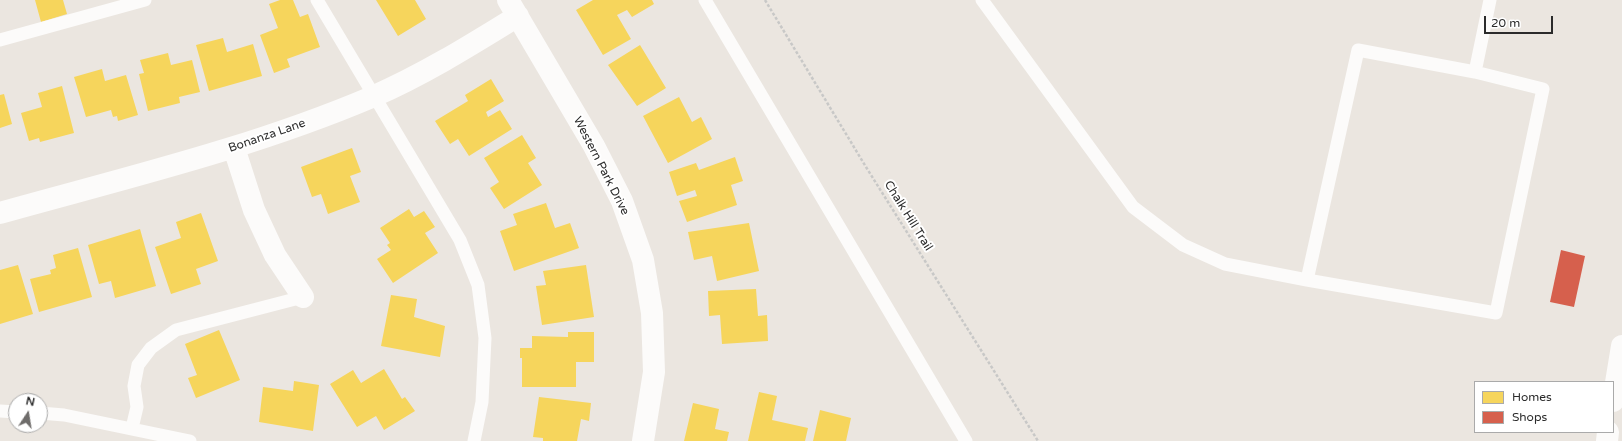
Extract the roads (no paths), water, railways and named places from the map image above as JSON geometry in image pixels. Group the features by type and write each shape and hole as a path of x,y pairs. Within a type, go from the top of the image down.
{"street":[{"name":"Bonanza Lane","path":"0,213 234,148 311,121 374,96 444,60 513,8"},
{"name":"Western Park Drive","path":"513,8 594,146 622,202 643,260 652,313 654,372 643,441"},
{"path":"234,148 254,210 275,255 303,297"},
{"path":"1614,395 1622,346"}],"lane":[{"path":"0,40 145,0"},
{"path":"317,0 460,240 478,285 485,338 482,402 474,441"},
{"path":"705,0 966,441"},
{"path":"982,0 1133,207 1183,245 1225,264 1307,280 1496,313 1544,89 1476,72 1358,50 1307,280"},
{"path":"1476,72 1490,0"},
{"path":"132,428 137,407 134,386 138,365 151,348 176,330 303,297"},
{"path":"48,414 64,415 132,428 190,441"}]}
